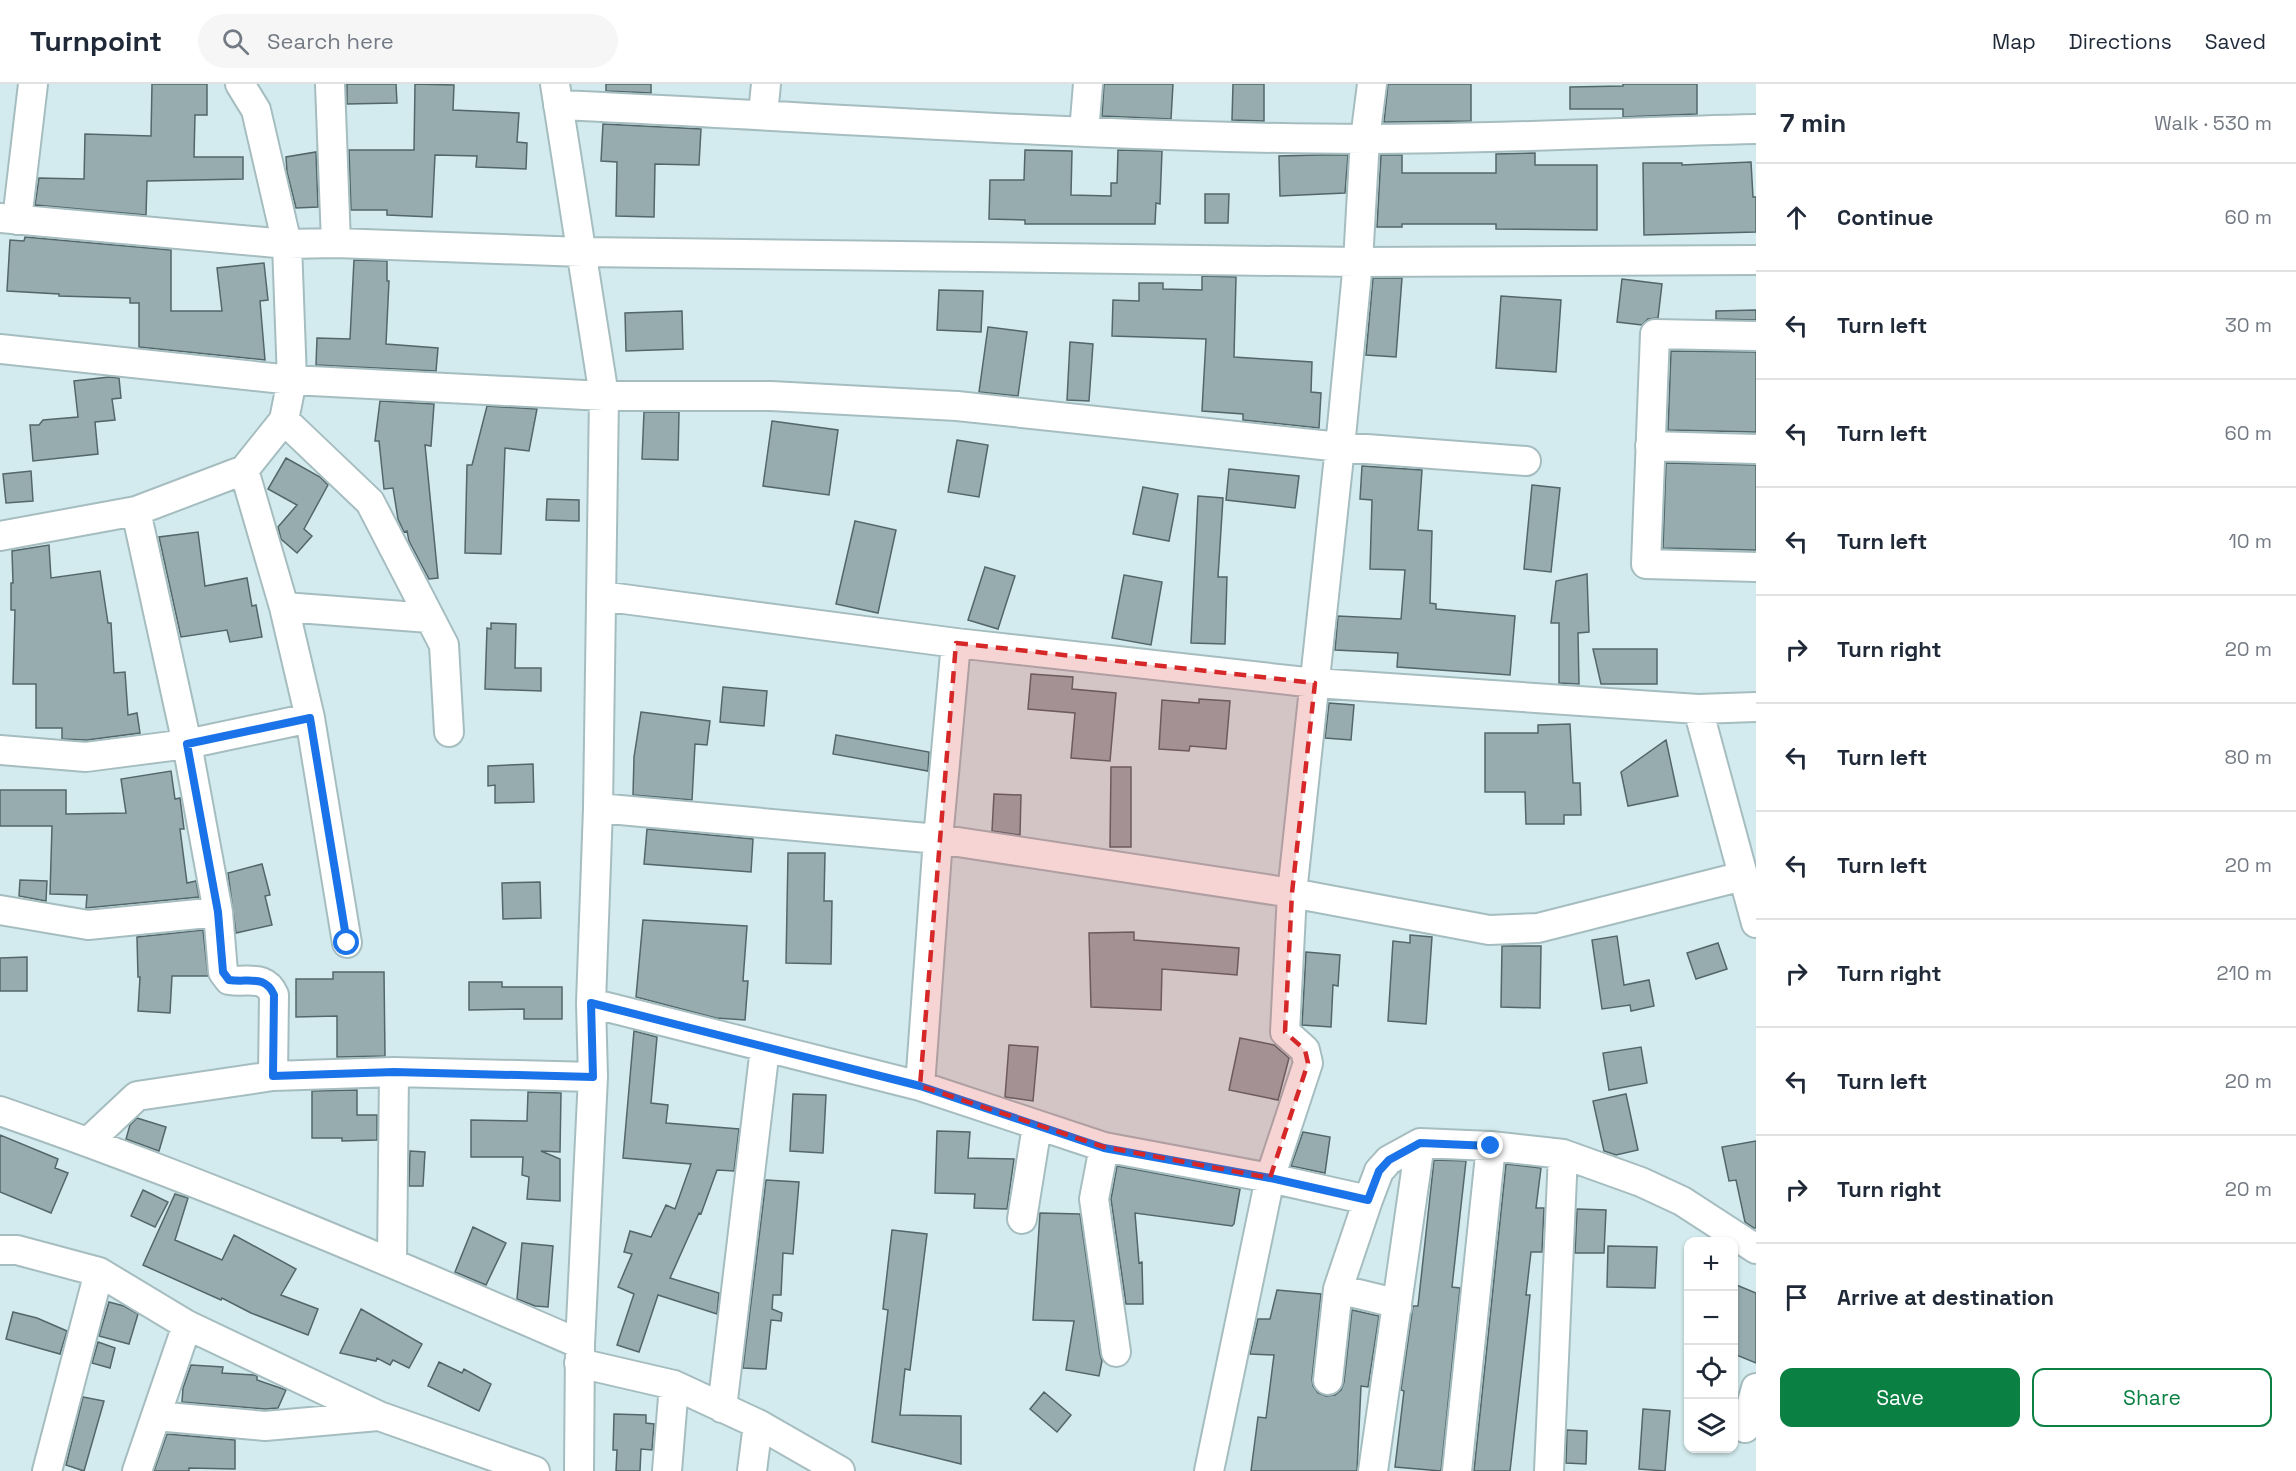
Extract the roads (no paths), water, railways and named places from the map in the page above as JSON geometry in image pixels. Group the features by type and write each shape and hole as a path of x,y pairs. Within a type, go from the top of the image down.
{"street":[{"path":"33,84 8,219 287,244 336,243 582,252 1358,262 1756,260"},
{"path":"0,536 136,512 244,470 284,420 292,380 287,244 256,110 240,84"},
{"path":"330,84 336,243"},
{"path":"763,114 766,84"},
{"path":"1084,132 1088,84"},
{"path":"1209,1471 1270,1178 1308,1063 1305,1050 1285,1032 1292,893 1340,447 1358,262 1365,139 1372,84"},
{"path":"579,1471 580,1353 593,1077 591,1003 598,808 604,396 556,95 763,114 1084,132 1365,139 1756,129"},
{"path":"1756,336 1655,334 1646,564 1756,567"},
{"path":"0,349 292,380 604,396 771,396 957,405 1340,447 1526,461"},
{"path":"284,420 370,501 444,645 449,732"},
{"path":"1650,446 1756,449"},
{"path":"244,470 284,608 310,718 347,943"},
{"path":"136,512 187,744 218,912 223,972 229,980 263,981 270,986 274,995 273,1076"},
{"path":"601,596 956,643 1315,683 1698,709 1756,707"},
{"path":"284,608 430,618"},
{"path":"920,1086 938,839 956,643"},
{"path":"1698,709 1756,923"},
{"path":"0,750 86,757 187,744 310,718"},
{"path":"598,808 938,839 1292,893 1489,930 1538,928 1743,876"},
{"path":"0,910 88,925 218,912"},
{"path":"591,1003 920,1086 1104,1148 1270,1178 1368,1200"},
{"path":"722,1408 765,1048"},
{"path":"89,1141 137,1096 273,1076 394,1072 593,1077"},
{"path":"392,1262 394,1072"},
{"path":"0,1111 89,1141 392,1262 580,1353 674,1385 758,1424 840,1471"},
{"path":"1022,1219 1037,1126"},
{"path":"1373,1471 1420,1143"},
{"path":"1328,1380 1338,1289 1379,1171 1389,1160 1420,1143 1491,1146 1563,1154 1641,1182 1682,1201 1756,1249"},
{"path":"1457,1471 1491,1146"},
{"path":"1104,1148 1094,1199 1116,1352"},
{"path":"1550,1471 1563,1154"},
{"path":"0,1250 17,1250 99,1272 187,1325 379,1416 535,1471"},
{"path":"47,1471 99,1272"},
{"path":"1338,1289 1387,1301 1397,1308"},
{"path":"137,1471 187,1325"},
{"path":"667,1471 674,1385"},
{"path":"1745,1428 1756,1388"},
{"path":"156,1416 265,1426 379,1416"},
{"path":"752,1471 758,1424"}]}
